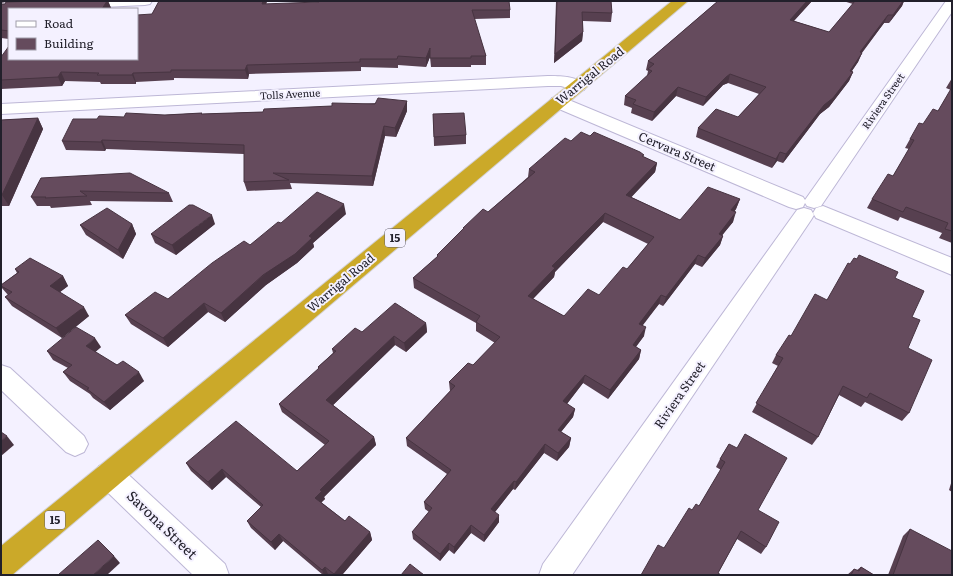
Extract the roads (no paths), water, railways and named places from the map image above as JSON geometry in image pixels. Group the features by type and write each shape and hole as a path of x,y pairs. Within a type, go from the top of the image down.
{"highway":[{"name":"Warrigal Road","path":"1,565 558,102 682,1"}],"street":[{"path":"65,4 145,1"},
{"name":"Riviera Street","path":"554,575 952,2"},
{"name":"Tolls Avenue","path":"1,109 548,81 562,81 578,86"},
{"name":"Cervara Street","path":"558,102 952,267"},
{"path":"1,375 75,444"},
{"name":"Savona Street","path":"109,475 214,575"}]}
